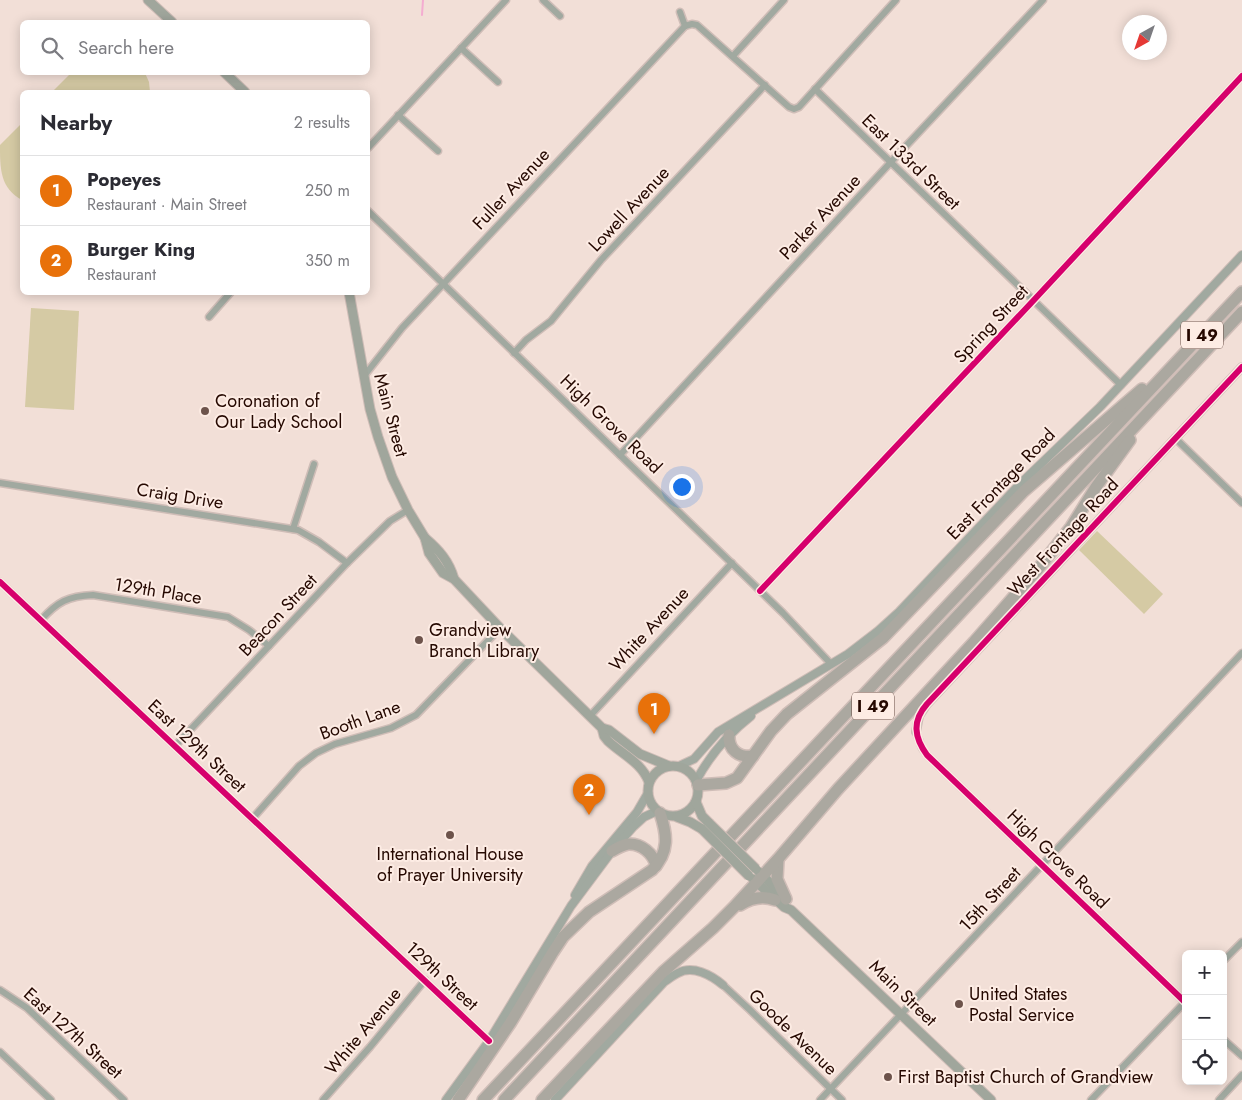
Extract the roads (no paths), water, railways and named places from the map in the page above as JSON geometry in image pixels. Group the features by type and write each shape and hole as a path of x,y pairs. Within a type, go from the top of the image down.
{"highway":[{"name":"I 49","path":"483,1100 1242,292"},
{"name":"I 49","path":"504,1100 1242,312"},
{"path":"697,783 716,785 732,781 742,773 771,731 787,714 895,627 1031,484 1141,390 1161,378"},
{"path":"542,1100 663,972 734,907 756,876 778,859 829,800 974,642 1038,569 1071,527 1096,487 1157,403"},
{"path":"730,735 730,744 734,751 743,756 753,756"},
{"path":"458,1100 511,1022 552,952 563,937 589,912 656,866 664,851 666,840 658,812"},
{"path":"612,851 624,845 636,845 652,855 656,866"},
{"path":"734,907 757,898 780,899 777,879 778,859"}],"main road":[{"path":"148,0 170,20"},
{"path":"227,75 243,90"},
{"name":"Main Street","path":"349,295 378,438 390,472 408,510 425,538 429,553 443,572 454,579 500,628 602,728 609,730 640,754 669,766"},
{"name":"Main Street","path":"602,728 604,736 608,741 640,766 649,782"},
{"path":"669,766 679,766 689,772 697,783 698,793 696,802 688,812 677,816 670,816 658,812 651,804 648,793 649,782 657,771 669,766"},
{"name":"Main Street","path":"696,802 705,826 780,899 784,908 791,910 991,1100"},
{"name":"Main Street","path":"677,816 705,826"}],"street":[{"path":"370,146 506,0"},
{"path":"544,0 560,16"},
{"path":"733,56 784,0"},
{"path":"680,12 685,26 698,25 789,107 794,109 799,107 896,0"},
{"name":"Parker Avenue","path":"620,455 1043,0"},
{"name":"Fuller Avenue","path":"364,376 402,328 685,26"},
{"path":"461,48 498,82"},
{"name":"Spring Street","path":"760,591 1033,302 1242,76"},
{"name":"Lowell Avenue","path":"514,353 526,340 551,321 601,260 765,85"},
{"name":"East 133rd Street","path":"815,89 1033,302 1121,385"},
{"path":"398,115 438,151"},
{"name":"High Grove Road","path":"370,212 732,563 830,664"},
{"name":"East Frontage Road","path":"697,783 711,756 760,707 860,645 899,612 1020,484 1121,385 1242,256"},
{"path":"209,317 228,295"},
{"name":"West Frontage Road","path":"916,732 917,721 923,708 1242,367"},
{"path":"1175,438 1242,503"},
{"path":"292,530 314,464"},
{"name":"Craig Drive","path":"0,482 298,530 319,542 347,563"},
{"name":"Beacon Street","path":"175,746 347,563 390,522 408,510"},
{"name":"White Avenue","path":"590,716 732,563"},
{"name":"East 129th Street","path":"0,582 374,933"},
{"name":"129th Place","path":"41,620 52,608 64,600 78,596 93,595 228,618 249,630 269,646"},
{"name":"Booth Lane","path":"252,819 299,766 316,753 335,744 392,728 416,715 500,628"},
{"name":"15th Street","path":"820,1100 1242,653"},
{"name":"East Frontage Road","path":"679,766 694,759 718,732 760,707"},
{"name":"High Grove Road","path":"916,732 927,755 1182,999"},
{"path":"571,906 571,902 592,866 637,812 648,793"},
{"path":"446,1100 490,1041 571,906 612,851 639,822 658,812"},
{"name":"129th Street","path":"374,933 490,1041"},
{"path":"1227,957 1242,942"},
{"path":"554,1100 664,982 680,972 699,971 714,978 722,986"},
{"name":"White Avenue","path":"323,1100 370,1048 425,980"},
{"name":"Goode Avenue","path":"722,986 750,1010 842,1100"},
{"name":"East 127th Street","path":"0,990 27,1008 124,1100"},
{"path":"1092,1100 1182,1005"},
{"path":"1224,1040 1242,1056"},
{"path":"0,1052 51,1100"},
{"path":"1219,1100 1242,1075"}],"waterway":[{"path":"422,15 423,0"}],"place":[{"name":"Coronation of Our Lady School","path":"205,411"},
{"name":"Grandview Branch Library","path":"419,640"},
{"name":"Popeyes","path":"654,734"},
{"name":"Burger King","path":"589,815"},
{"name":"International House of Prayer University","path":"450,835"},
{"name":"United States Postal Service","path":"959,1004"},
{"name":"First Baptist Church of Grandview","path":"888,1077"}]}
